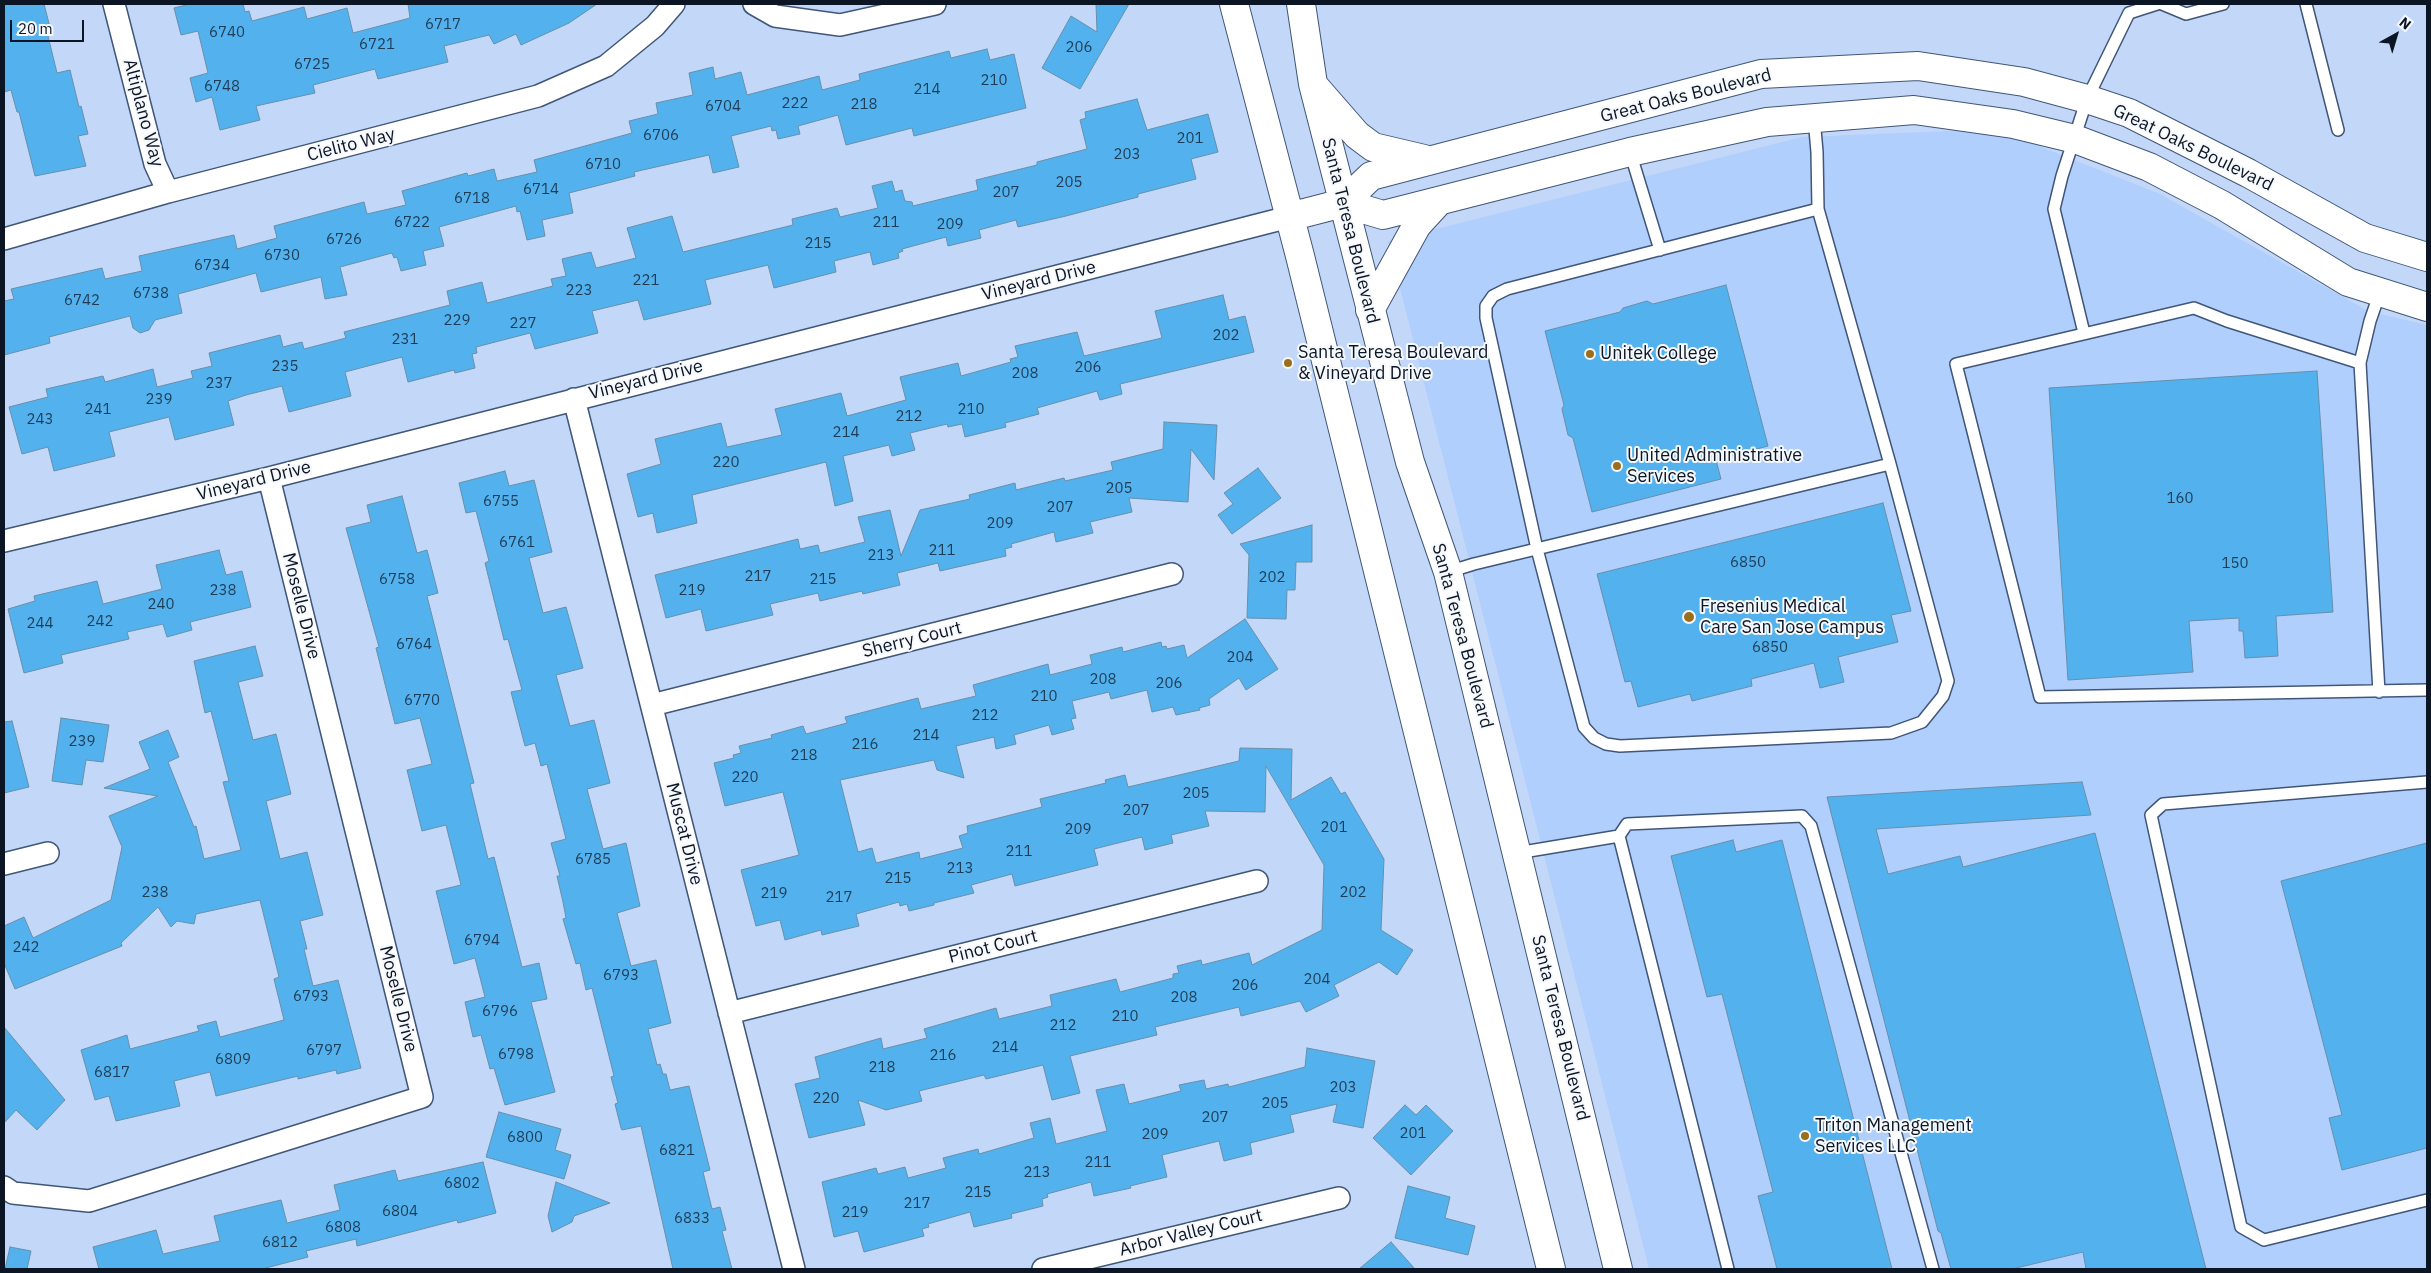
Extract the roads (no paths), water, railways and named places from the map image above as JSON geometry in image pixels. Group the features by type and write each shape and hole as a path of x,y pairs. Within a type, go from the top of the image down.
{"main road":[{"path":"1234,4 1289,217 1551,1269"},
{"name":"Santa Teresa Boulevard","path":"1301,4 1313,84 1410,462 1448,572 1618,1269"},
{"name":"Great Oaks Boulevard","path":"1289,217 1343,203 1371,176 1761,74 1918,66 2024,82 2087,99 2128,113 2231,164 2364,238 2427,257"},
{"path":"1313,84 1357,135 1373,148 1430,160"},
{"name":"Great Oaks Boulevard","path":"1343,203 1383,214 1630,152 1766,122 1914,110 2013,124 2075,139 2149,167 2222,205 2348,282 2427,307"},
{"path":"1370,310 1417,225 1439,201"}],"street":[{"name":"Altiplano Way","path":"114,4 156,164 168,192"},
{"name":"Cielito Way","path":"4,239 168,192 538,96 606,66 655,26 674,4"},
{"path":"754,4 775,16 840,25 935,4"},
{"name":"Vineyard Drive","path":"4,541 269,478 1289,217"},
{"name":"Muscat Drive","path":"574,399 794,1269"},
{"name":"Moselle Drive","path":"4,1187 13,1193 89,1201 422,1097 269,478"},
{"name":"Sherry Court","path":"652,706 1172,574"},
{"path":"4,864 48,853"},
{"name":"Pinot Court","path":"729,1013 1258,882"},
{"name":"Arbor Valley Court","path":"1043,1269 1339,1198"}],"lane":[{"path":"2084,332 2054,209 2062,176 2087,99 2129,13 2157,4"},
{"path":"2162,4 2186,14 2223,4"},
{"path":"2306,4 2338,130"},
{"path":"1814,118 1817,152 1818,209 1890,464 1948,681 1943,696 1922,722 1892,733 1620,746 1606,744 1594,738 1584,727 1537,549 1486,318 1486,306 1493,296 1507,289 1818,209"},
{"path":"1630,152 1660,250"},
{"path":"2379,692 2360,363 2370,321 2380,292"},
{"path":"2360,363 2227,321 2194,308 2084,332 1956,364 2040,697 2427,690"},
{"path":"1448,572 1890,464"},
{"path":"2427,782 2163,804 2151,815 2241,1227 2264,1240 2427,1200"},
{"path":"1517,853 1619,836 1627,824 1802,816 1811,826 1933,1269"},
{"path":"1619,836 1728,1269"}],"place":[{"name":"Unitek College","path":"1590,354"},
{"name":"Santa Teresa Boulevard & Vineyard Drive","path":"1288,363"},
{"name":"United Administrative Services","path":"1617,466"},
{"name":"Fresenius Medical Care San Jose Campus","path":"1689,617"},
{"name":"Triton Management Services LLC","path":"1805,1136"}]}
